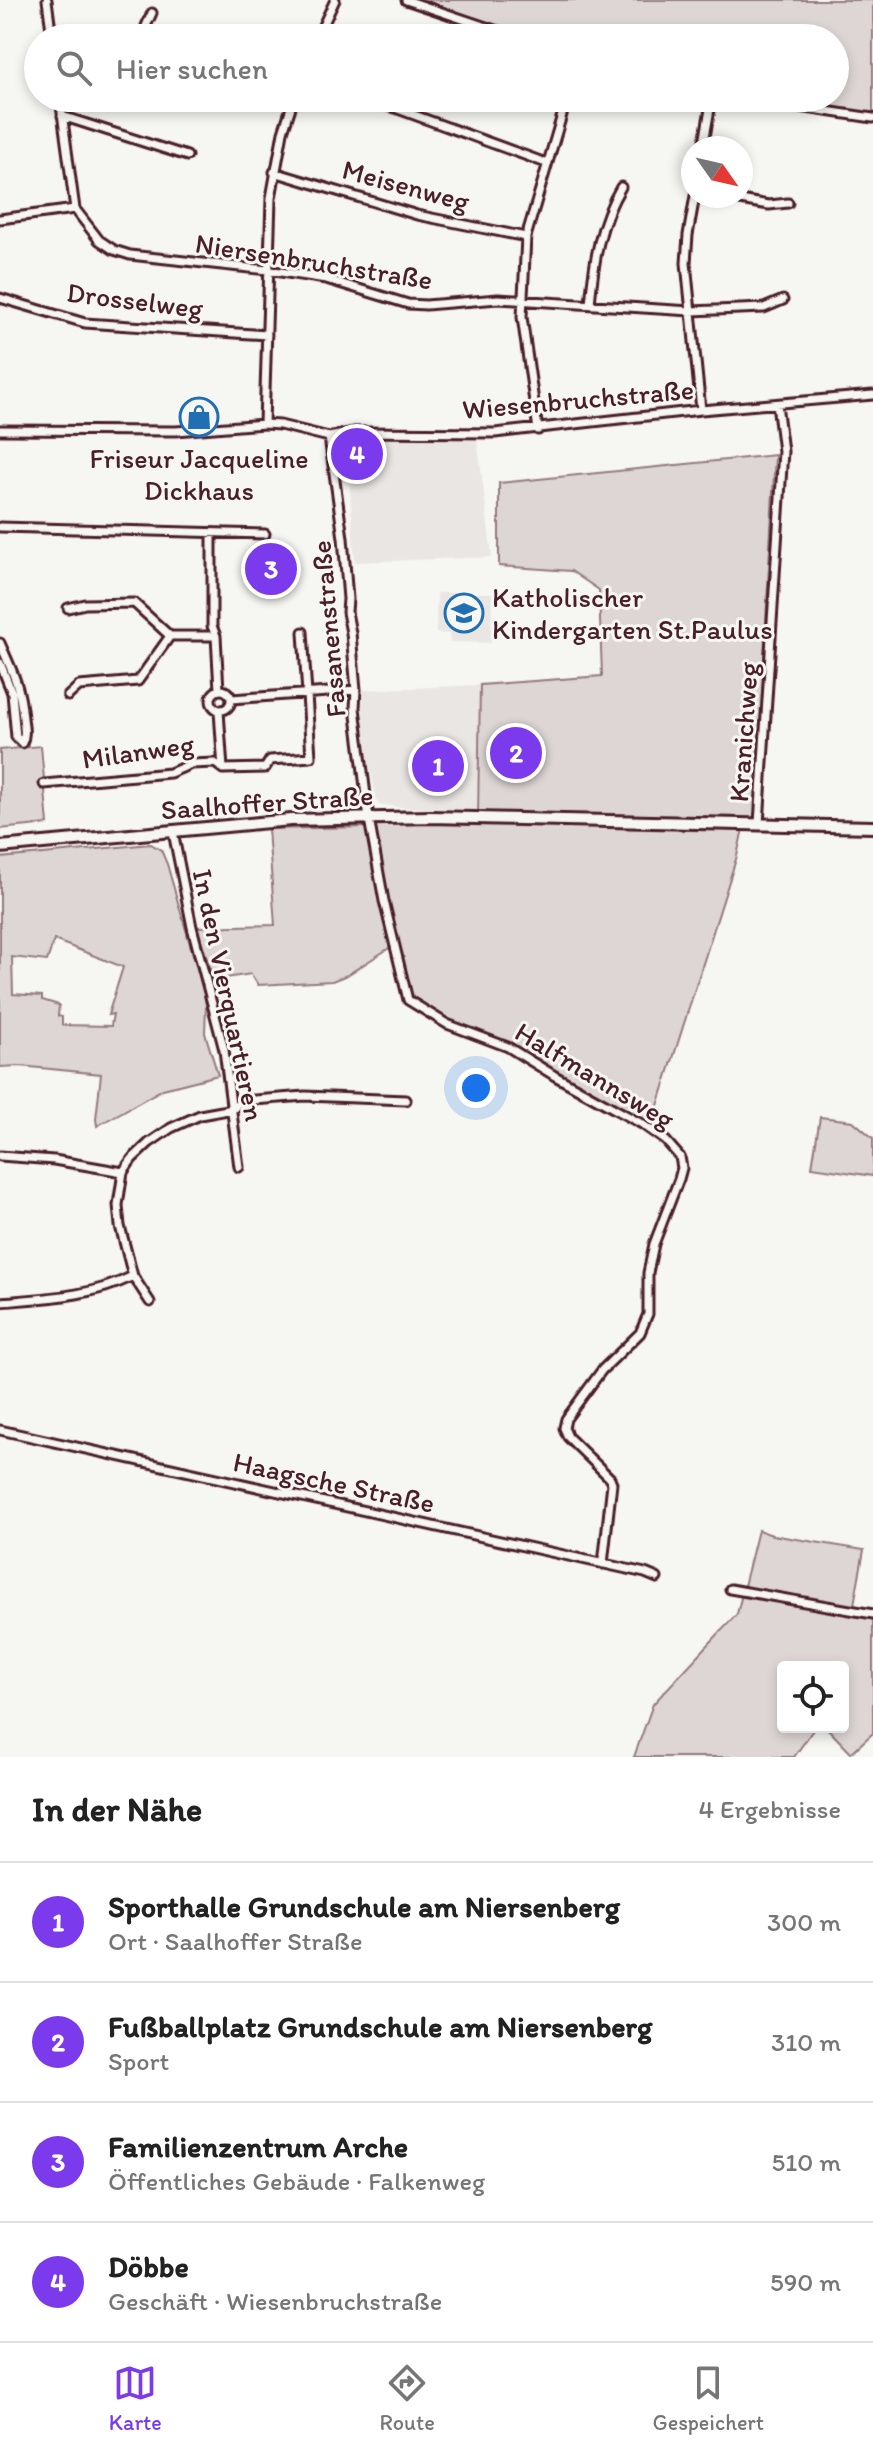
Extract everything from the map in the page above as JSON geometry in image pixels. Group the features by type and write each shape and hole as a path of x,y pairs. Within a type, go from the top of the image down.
{"main road":[{"name":"Saalhoffer Straße","path":"0,847 291,820 431,817 873,827"}],"street":[{"path":"47,0 50,24"},
{"path":"324,24 335,0"},
{"path":"406,0 477,24"},
{"path":"147,24 152,13"},
{"path":"0,219 75,209 62,112"},
{"path":"264,424 271,198 274,172 289,112"},
{"path":"406,112 546,163"},
{"path":"538,430 522,317 526,237 562,112"},
{"path":"705,136 709,112"},
{"path":"832,112 873,118"},
{"path":"62,116 187,156"},
{"name":"Meisenweg","path":"274,172 417,215 526,237"},
{"path":"590,304 598,240 611,204 621,187"},
{"path":"753,202 769,205 788,203"},
{"path":"693,208 686,263 701,410"},
{"name":"Niersenbruchstraße","path":"75,209 99,240 114,250 130,255 326,279 408,304 498,299 691,311 764,308 783,300"},
{"name":"Drosselweg","path":"0,298 85,323 267,335"},
{"name":"Wiesenbruchstraße","path":"0,430 176,431 264,424 329,437 354,432 485,434 873,395"},
{"name":"Kranichweg","path":"759,824 783,451 777,404"},
{"name":"Fasanenstraße","path":"329,437 343,538 355,708 369,819"},
{"path":"0,527 265,534"},
{"path":"212,534 212,626 216,636 219,690"},
{"path":"68,608 85,604 134,603 170,636 216,636"},
{"path":"303,632 307,693"},
{"path":"68,696 79,686 138,681 170,636"},
{"path":"0,643 21,694 22,743 16,737 12,693 0,663"},
{"path":"219,690 228,692 232,699 230,707 219,711 211,702 213,694 219,690"},
{"path":"232,699 356,690"},
{"name":"Milanweg","path":"44,784 170,773 191,764 215,763 223,769 265,768 270,760 311,757 307,693"},
{"path":"219,711 223,769"},
{"name":"Halfmannsweg","path":"369,819 384,901 408,1000 447,1024 508,1047 642,1124 666,1141 680,1157 682,1168 679,1179 654,1244 648,1273 648,1314 640,1333 602,1370 566,1419 564,1428 568,1437 612,1483 603,1564"},
{"name":"In den Vierquartieren","path":"173,832 192,927 221,1033 239,1167"},
{"path":"150,1302 133,1276 118,1205 123,1172 149,1143 171,1128 200,1115 233,1109 241,1101 305,1096 406,1100"},
{"path":"0,1156 54,1160 123,1172"},
{"path":"0,1302 88,1293 133,1276"},
{"name":"Haagsche Straße","path":"0,1430 657,1578"},
{"path":"730,1589 873,1614"}],"shaded area":[{"path":"405,0 873,0 873,118 836,112 849,112 849,24 476,24"},
{"path":"385,438 477,439 492,557 355,562 349,473 371,473 374,468 374,447 385,446"},
{"path":"775,455 755,824 744,824 737,856 650,1131 505,1045 448,1024 405,998 394,945 332,981 258,985 251,974 214,980 197,927 275,925 268,829 369,827 369,819 478,818 480,685 602,676 599,590 571,571 499,566 499,483"},
{"name":"Katholischer Kindergarten St.Paulus","path":"437,593 492,593 491,643 450,642 449,634 436,633"},
{"path":"480,685 477,810 378,804 366,750 362,713 364,690"},
{"path":"41,746 48,824 0,829 0,750"},
{"path":"151,844 161,850 204,993 205,1033 218,1075 163,1089 97,1126 101,1074 0,1067 0,858","holes":["54,940 123,967 108,1015 113,1014 111,1026 62,1025 62,1017 58,1016 59,1005 42,1000 42,996 13,994 12,957 47,961"]},
{"path":"820,1117 853,1121 873,1138 873,1176 812,1167"},
{"path":"758,1530 864,1550 853,1610 873,1614 873,1733 851,1753 832,1733 849,1733 849,1661 777,1661 777,1733 811,1733 794,1757 634,1757 653,1704 737,1614"}],"place":[{"name":"Friseur Jacqueline Dickhaus","path":"199,417"},
{"name":"Döbbe","path":"357,454"},
{"name":"Familienzentrum Arche","path":"271,569"},
{"name":"Katholischer Kindergarten St.Paulus","path":"464,613"},
{"name":"Fußballplatz Grundschule am Niersenberg","path":"516,753"},
{"name":"Sporthalle Grundschule am Niersenberg","path":"438,766"}]}
